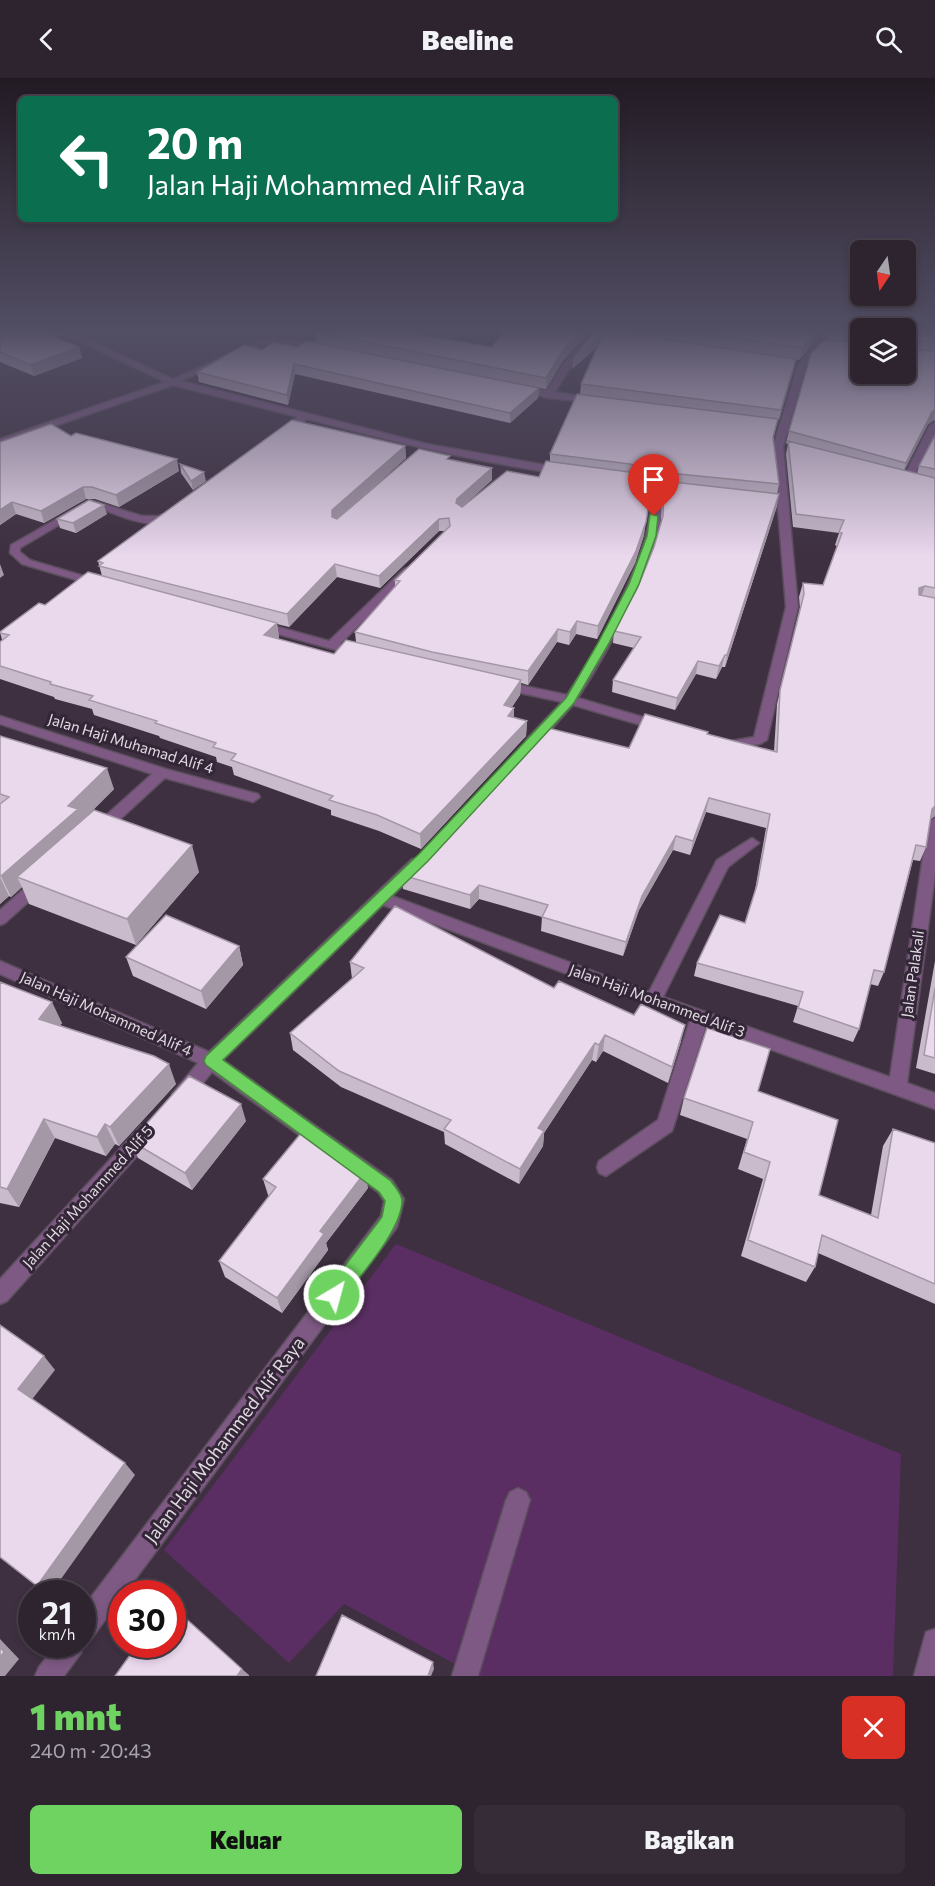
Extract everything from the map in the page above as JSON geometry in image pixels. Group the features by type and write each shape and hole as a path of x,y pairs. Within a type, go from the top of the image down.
{"street":[{"path":"0,442 102,407"},
{"path":"268,407 427,447 518,465 574,472"},
{"path":"715,743 726,746 760,740 792,607 780,501 783,449 780,424 786,407"},
{"path":"269,442 305,416"},
{"path":"895,479 911,483 935,424"},
{"path":"419,455 427,447"},
{"path":"504,478 518,465"},
{"path":"522,753 570,700 603,645 634,584 652,536 656,496 649,486 667,489"},
{"path":"113,587 26,562 15,552 15,547 90,503 151,522 161,520 178,509"},
{"path":"332,645 420,559"},
{"path":"251,624 376,656"},
{"path":"489,683 570,700 670,730"},
{"name":"Jalan Haji Muhamad Alif 4","path":"0,720 162,773 253,797"},
{"path":"86,842 162,773"},
{"name":"Jalan Palakali","path":"897,1088 935,823"},
{"path":"653,1000 722,864 752,843"},
{"path":"172,1104 212,1061 424,858"},
{"path":"0,920 51,873"},
{"name":"Jalan Haji Mohammed Alif 3","path":"380,898 653,1000 935,1101"},
{"name":"Jalan Haji Mohammed Alif 4","path":"0,967 212,1061"},
{"path":"606,1167 666,1125 700,1017"},
{"name":"Jalan Haji Mohammed Alif Raya","path":"96,1611 390,1220 394,1199 385,1186 212,1061"},
{"name":"Jalan Haji Mohammed Alif 5","path":"0,1294 157,1121"},
{"path":"465,1676 518,1500"},
{"path":"927,1676 935,1641"},
{"path":"48,1676 62,1658"}],"shaded area":[{"path":"396,1244 901,1454 893,1676 477,1676 344,1604 289,1663 164,1550"}],"building":[{"path":"482,407 517,407 510,413"},
{"path":"571,407 678,407 778,419 773,437 779,484 659,472 630,464 550,454"},
{"path":"755,407 782,407 781,410"},
{"path":"796,407 935,407 906,463 789,431"},
{"path":"292,420 405,446 332,510 332,517 337,519 419,449 450,456 447,459 492,468 457,499 456,503 462,507 507,471 539,477 546,461 629,472 648,477 650,497 646,522 636,551 598,626 577,621 570,632 558,629 528,671 432,652 355,632 400,581 395,580 450,526 449,518 439,519 379,576 335,564 287,614 99,566 103,563 98,561"},
{"path":"51,424 71,436 76,433 177,459 116,495 92,487 83,487 41,511 12,502 0,510 0,442"},
{"path":"935,435 935,469 919,466"},
{"path":"788,441 935,478 935,588 925,586 919,588 919,595 935,598 935,806 932,809 926,847 916,845 884,972 874,970 859,1029 798,1008 803,992 697,963 720,915 745,923 757,885 770,814 709,798 693,841 676,836 642,896 626,942 542,917 548,905 479,885 470,895 402,875 430,850 544,727 629,748 645,714 708,732 707,734 777,752 780,690 804,594 803,583 823,585 842,533 839,532 844,520 796,514"},
{"path":"180,464 204,472 191,481"},
{"path":"664,481 779,494 727,655 719,666 698,661 677,698 613,680 641,637 614,631 637,589 654,547 663,516"},
{"path":"89,500 104,505 73,523 57,519"},
{"path":"88,572 277,623 264,635 334,654 346,640 521,680 504,705 514,708 508,716 527,721 420,834 377,815 329,800 333,796 231,760 236,754 213,747 216,743 155,723 157,721 89,700 93,696 0,666 0,642 9,635 0,632 39,603 45,605"},
{"path":"0,736 107,768 68,806 78,809 1,876 0,804 9,797 0,794"},
{"path":"94,810 192,845 127,919 17,877"},
{"path":"395,906 554,988 559,981 634,1015 641,1004 685,1025 672,1067 605,1035 599,1045 595,1043 538,1128 544,1131 520,1169 444,1129 451,1120 339,1071 290,1033 364,968 350,962"},
{"path":"166,915 239,946 201,991 126,957"},
{"path":"0,982 52,1002 39,1019 154,1056 169,1064 110,1127 105,1124 97,1137 44,1119 7,1189 0,1187"},
{"path":"935,988 935,1058 924,1055"},
{"path":"707,1028 770,1049 758,1091 838,1120 819,1195 878,1218 893,1129 935,1143 935,1284 822,1235 815,1267 748,1240 770,1162 744,1152 753,1122 684,1098"},
{"path":"189,1076 241,1104 185,1173 131,1141"},
{"path":"302,1132 366,1171 320,1231 324,1234 277,1298 219,1261 276,1187 263,1179"},
{"path":"0,1325 44,1356 18,1389 125,1463 41,1580 29,1580 0,1557"},
{"path":"342,1615 433,1662 428,1676 316,1676"},
{"path":"186,1619 242,1669 237,1676 115,1676 128,1658 186,1658"}],"route":[{"path":"334,1295 390,1220 394,1199 385,1186 212,1061 424,858 474,807 570,700 603,645 634,584 652,536 654,516"}]}
